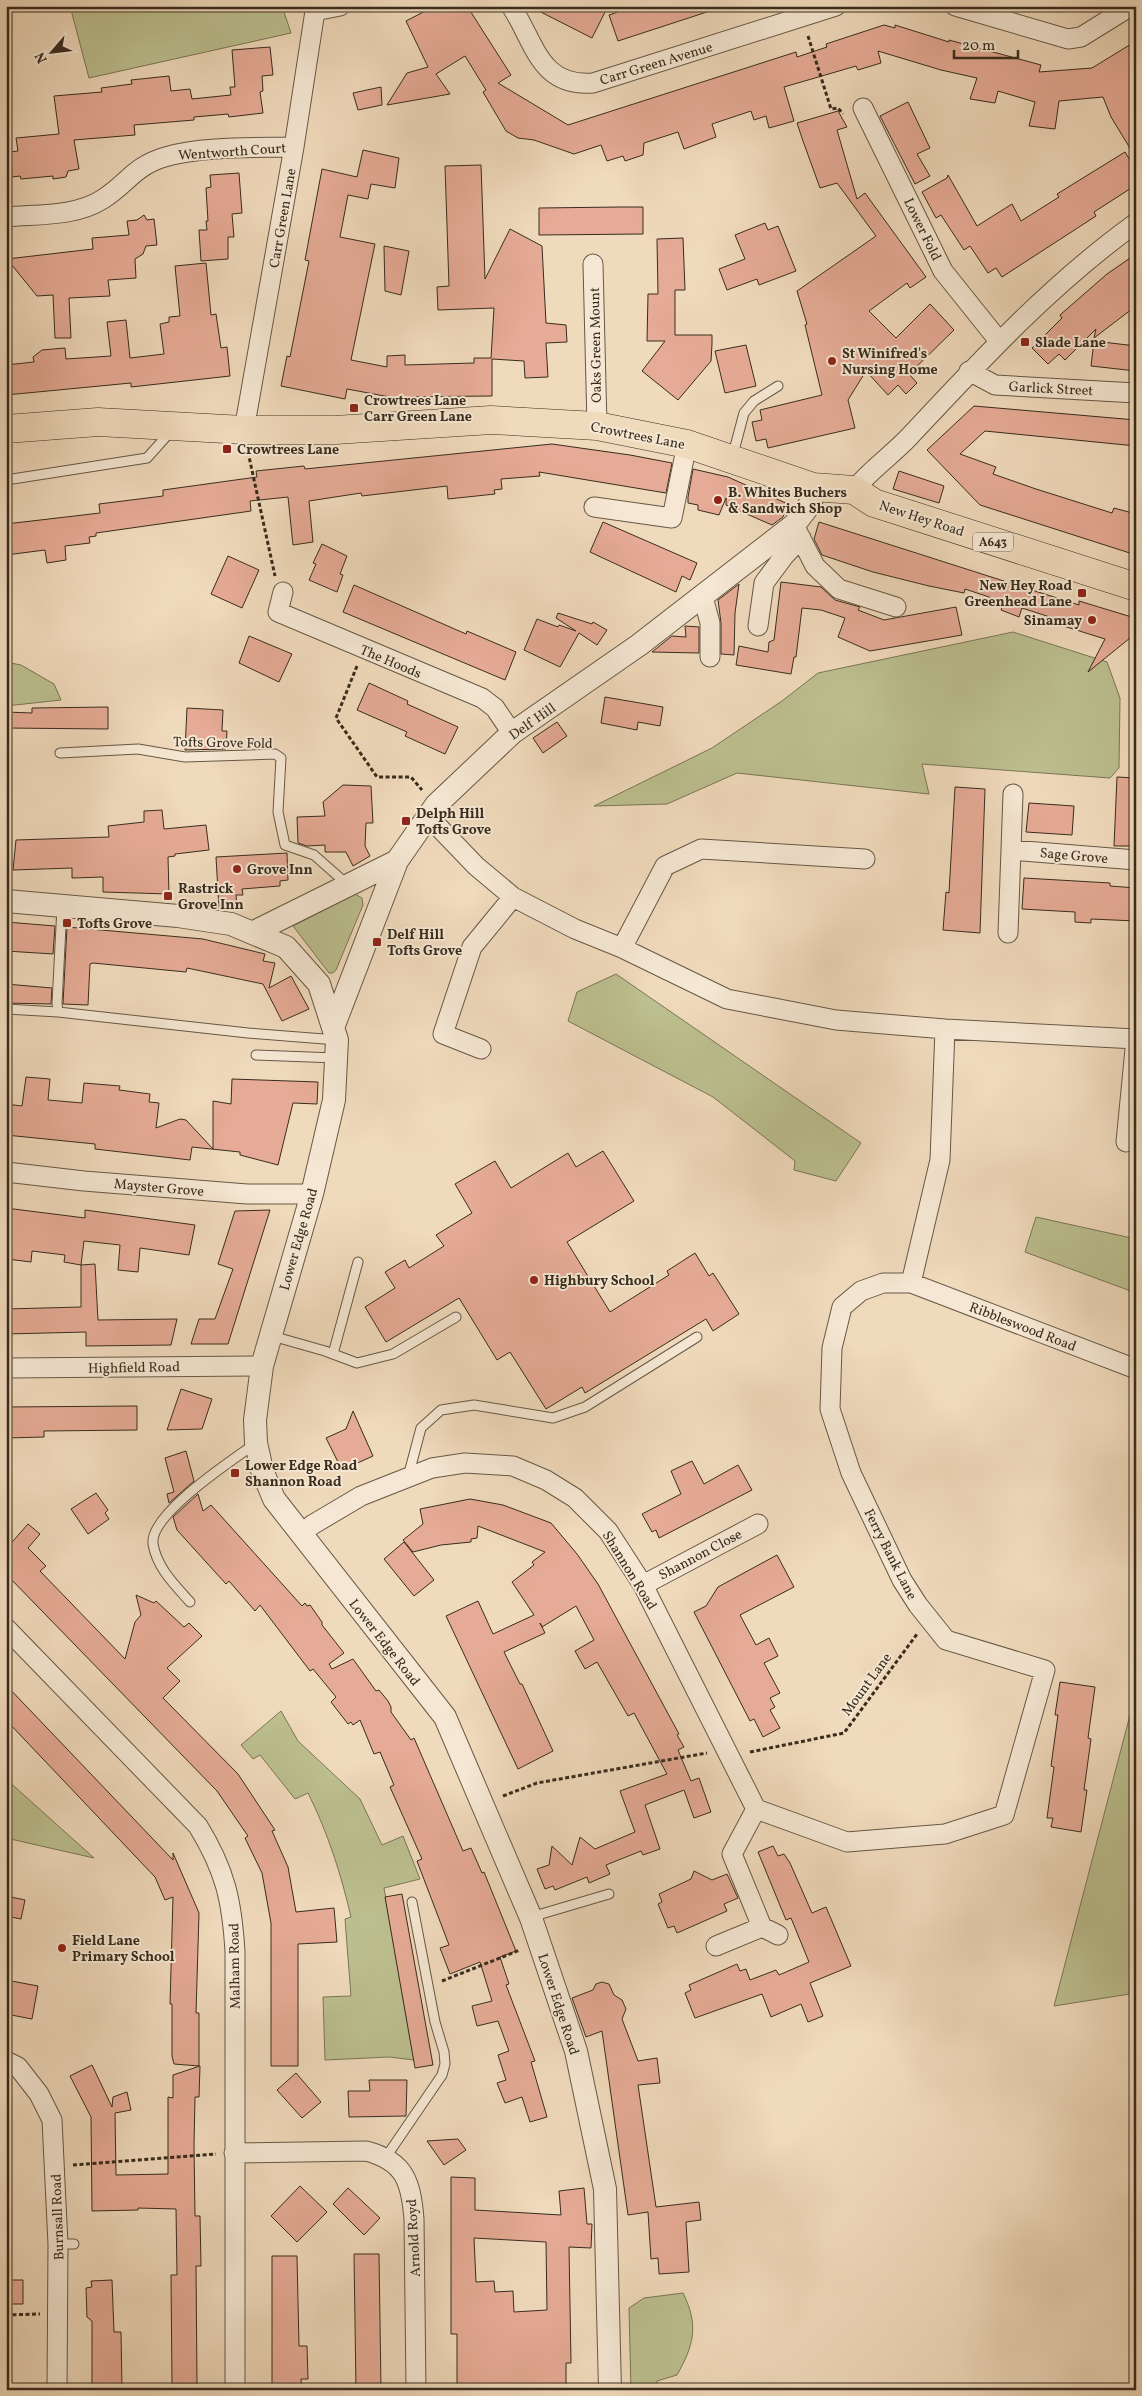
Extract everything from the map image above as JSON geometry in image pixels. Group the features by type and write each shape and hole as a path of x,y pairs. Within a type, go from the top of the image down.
{"main road":[{"name":"Crowtrees Lane","path":"6,429 98,422 244,430 335,430 491,420 598,426 687,444 813,487 854,490"},
{"name":"New Hey Road","path":"854,490 882,506 1136,587"}],"street":[{"path":"315,9 340,6"},
{"name":"Carr Green Avenue","path":"511,6 546,70 562,79 579,84 592,83 836,6"},
{"path":"955,6 1068,39 1081,37 1131,6"},
{"name":"Carr Green Lane","path":"244,430 294,148 315,9"},
{"name":"Lower Fold","path":"862,108 943,272 999,341"},
{"name":"Wentworth Court","path":"6,217 76,211 103,199 129,175 150,162 181,153 294,148"},
{"path":"854,490 867,473 907,440 969,371 999,341 1080,267 1136,223"},
{"name":"Oaks Green Mount","path":"593,264 598,426"},
{"name":"Garlick Street","path":"969,371 994,385 1136,393"},
{"path":"594,506 672,518 687,444"},
{"name":"Delf Hill","path":"336,1041 396,861 432,811 512,733 594,678 703,597 797,532 811,503 813,487"},
{"path":"797,532 815,566 839,588 896,607"},
{"path":"758,626 764,583 784,556 797,532"},
{"name":"The Hoods","path":"284,592 278,612 482,698 495,708 512,733"},
{"path":"703,597 710,623 710,657"},
{"path":"1008,933 1014,794"},
{"path":"432,811 476,866 513,897 576,930 622,948 727,999 836,1020 945,1029 1136,1039 1126,1142"},
{"path":"622,948 665,866 701,848 865,859"},
{"name":"Sage Grove","path":"1012,850 1136,860"},
{"path":"6,901 178,916 231,924 254,932 396,861"},
{"path":"481,1049 443,1034 472,947 513,897"},
{"name":"Lower Edge Road","path":"254,932 286,947 304,964 319,984 336,1041 334,1100 312,1194 269,1335 262,1366 255,1420 256,1443 262,1470 274,1499 300,1536 445,1717 531,1918 576,2051 605,2189 610,2390"},
{"path":"911,1283 940,1160 945,1029"},
{"name":"Mayster Grove","path":"6,1172 84,1181 247,1194 312,1194"},
{"name":"Ferry Bank Lane","path":"756,1808 847,1842 945,1834 1004,1815 1045,1670 946,1640 902,1580 851,1473 830,1409 832,1348 842,1307 861,1291 883,1283 911,1283"},
{"name":"Ribbleswood Road","path":"911,1283 1136,1370"},
{"name":"Highfield Road","path":"6,1368 262,1366"},
{"name":"Shannon Road","path":"300,1536 312,1525 361,1496 432,1468 465,1463 513,1466 546,1480 574,1498 608,1531 642,1585 756,1808"},
{"name":"Shannon Close","path":"642,1585 758,1524"},
{"name":"Malham Road","path":"6,1628 198,1826 213,1851 224,1877 233,1910 235,1952 235,2390"},
{"path":"716,1946 770,1931 732,1854 756,1808"},
{"name":"Burnsall Road","path":"6,2061 18,2067 39,2094 52,2120 55,2166 66,2244 58,2314 57,2390"},
{"path":"234,2153 344,2150 366,2151 386,2157"},
{"name":"Arnold Royd","path":"386,2157 401,2170 413,2199 416,2390"}],"lane":[{"path":"732,458 744,413 754,401 778,386"},
{"path":"6,480 147,458 175,427"},
{"name":"Tofts Grove Fold","path":"60,753 138,749 185,758 275,754 282,758 278,812 285,846 314,855 348,885"},
{"path":"58,1012 62,905"},
{"path":"6,1009 58,1012 336,1041"},
{"path":"256,1055 336,1041"},
{"path":"333,1354 358,1262"},
{"path":"269,1335 333,1354 357,1364 393,1354 456,1317"},
{"path":"408,1477 421,1428 441,1410 474,1405 553,1418 585,1408 697,1337"},
{"path":"190,1602 162,1568 153,1542 155,1532 164,1518 179,1502 256,1443"},
{"path":"531,1918 609,1894"},
{"path":"386,2157 442,2075 445,2064 412,1902"}],"path":[{"path":"802,16 831,109 838,108 859,134 874,130"},
{"path":"244,430 276,577 284,592"},
{"path":"364,649 336,718 377,777 411,777 432,811"},
{"name":"Mount Lane","path":"748,1752 844,1733 921,1628 930,1620"},
{"path":"483,1803 537,1783 705,1753 730,1756"},
{"path":"429,1986 539,1942"},
{"path":"55,2166 234,2153"},
{"path":"6,2315 58,2314"}],"green space":[{"path":"70,6 282,6 291,33 89,78"},
{"path":"1013,632 1107,662 1120,698 1119,768 1110,778 922,764 929,794 737,773 667,804 594,806 712,748 782,701 818,673"},
{"path":"6,662 21,665 54,684 61,700 6,706"},
{"path":"355,894 362,898 363,905 336,970 333,973 329,973 293,926"},
{"path":"616,974 861,1143 836,1181 794,1170 795,1161 713,1097 568,1021 577,992"},
{"path":"1036,1217 1136,1239 1136,1293 1025,1252"},
{"path":"1136,1692 1136,1993 1054,2006"},
{"path":"281,1711 298,1741 360,1799 382,1845 403,1836 420,1879 384,1888 414,2060 389,2057 325,2060 323,1997 351,1996 345,1919 351,1917 343,1885 328,1838 308,1793 295,1799 260,1755 253,1759 241,1745"},
{"path":"6,1779 94,1858 6,1838"},
{"path":"683,2293 693,2325 691,2344 683,2364 677,2375 657,2381 657,2390 631,2390 629,2308 644,2298"}],"building":[{"path":"435,6 467,6 511,75 498,83 568,125 796,52 797,57 827,47 826,44 884,25 895,28 895,25 949,42 949,40 1041,65 1039,72 1092,68 1136,41 1136,158 1111,117 1103,97 1059,101 1055,129 1029,126 1035,102 998,91 995,103 970,99 977,78 941,70 878,51 881,63 858,70 856,66 784,87 794,121 769,128 766,116 754,120 751,111 712,124 716,137 684,149 678,132 644,143 643,155 625,161 623,156 607,161 601,145 574,154 534,140 518,138 506,131 483,92 486,90 465,56 436,74 450,94 387,105 407,73 428,67 406,21"},
{"path":"529,6 595,6 605,12 592,38"},
{"path":"636,6 709,6 710,11 618,41 609,15"},
{"path":"270,47 273,75 262,76 263,91 260,92 263,113 229,117 228,114 194,117 194,120 134,125 135,135 74,140 79,169 68,171 66,177 53,179 53,176 21,179 20,176 12,177 10,152 18,151 16,138 59,134 54,96 102,92 101,88 132,84 131,80 169,76 171,91 190,89 192,99 231,95 230,87 235,87 232,50"},
{"path":"381,87 382,105 358,110 353,93"},
{"path":"908,102 930,148 917,154 930,176 915,184 880,116"},
{"path":"838,111 847,127 837,130 857,199 865,193 926,277 910,288 907,283 869,311 896,338 930,304 954,330 909,374 917,383 906,394 898,385 888,395 866,371 848,400 855,428 768,448 766,439 756,441 752,422 762,420 760,410 822,395 805,325 807,324 797,291 876,236 837,183 820,188 797,123"},
{"path":"363,150 399,158 395,188 371,184 368,199 348,195 340,237 375,244 351,360 387,367 387,356 405,355 405,365 474,363 474,358 491,358 494,308 438,310 437,287 449,286 445,166 481,165 485,279 510,229 542,246 546,323 566,325 567,342 546,343 548,377 525,378 524,361 492,359 492,396 390,397 347,389 345,399 281,386 287,356 290,357 309,261 305,260 322,169 357,177"},
{"path":"1125,152 1136,170 1136,185 1094,212 1096,216 1002,277 996,268 988,273 970,246 964,250 941,215 936,218 922,192 947,178 948,175 977,226 1012,204 1021,221 1059,197 1057,194"},
{"path":"239,173 242,213 232,214 234,237 228,237 228,259 201,261 199,230 207,230 206,188 211,187 210,175"},
{"path":"643,207 643,234 539,235 539,208"},
{"path":"144,215 147,220 154,219 157,245 146,246 143,254 135,259 136,278 108,280 110,296 69,298 71,338 55,338 53,295 37,296 7,259 93,249 92,238 129,235 127,221 137,220"},
{"path":"765,223 768,230 778,226 796,271 759,285 757,279 727,290 719,269 745,259 735,235"},
{"path":"683,238 685,290 675,290 675,335 712,335 712,344 711,361 678,400 642,371 665,341 647,341 648,294 658,294 657,239"},
{"path":"384,246 409,251 401,295 385,291"},
{"path":"1136,254 1136,306 1094,338 1096,329 1065,360 1059,354 1048,364 1032,348 1062,318 1060,315 1107,274"},
{"path":"206,263 211,315 216,314 221,348 227,347 230,376 131,387 131,383 6,395 6,365 34,362 33,357 42,350 65,348 66,359 111,356 107,322 126,320 130,358 164,354 160,324 169,322 169,317 180,316 175,266"},
{"path":"1094,341 1136,346 1136,371 1091,366"},
{"path":"746,345 756,386 725,393 715,351"},
{"path":"974,406 1136,420 1136,446 985,431 960,454 996,467 993,474 1036,489 1112,513 1114,508 1136,514 1136,555 980,505 927,450"},
{"path":"552,444 672,463 666,493 539,472 540,476 501,479 502,489 494,490 495,494 448,499 447,486 362,496 361,493 309,501 313,542 293,545 288,497 250,501 251,511 96,533 96,536 89,537 90,543 65,546 66,560 47,563 45,550 6,555 6,524 100,513 99,504 163,496 163,490 257,477 256,471 304,466 305,469"},
{"path":"693,469 728,477 788,504 783,517 772,525 726,505 726,498 719,515 698,510 698,505 688,503"},
{"path":"899,471 944,486 939,503 893,489"},
{"path":"603,522 697,563 690,580 682,576 676,592 590,552"},
{"path":"819,522 1079,605 1079,601 1135,618 1130,638 1088,672 1105,639 1054,623 1056,619 1022,608 1019,617 1001,610 1004,602 965,589 964,593 929,586 873,572 822,555 814,539"},
{"path":"322,544 347,556 340,574 343,575 337,592 309,580 316,564 313,563"},
{"path":"228,556 259,570 242,608 211,594"},
{"path":"781,582 821,587 835,600 860,607 858,610 884,620 956,607 962,635 870,651 838,637 845,618 821,610 802,608 796,657 794,657 791,674 736,665 739,646 768,652 769,642 774,640"},
{"path":"739,584 735,613 734,655 721,654 721,623 718,600"},
{"path":"354,585 466,634 467,631 516,652 505,680 343,612"},
{"path":"558,613 592,624 593,622 607,630 597,645 579,633 560,667 524,650 537,619 576,631 556,618"},
{"path":"685,626 699,627 699,653 652,652 672,636 686,637"},
{"path":"249,636 292,654 279,682 239,663"},
{"path":"369,683 408,701 407,704 458,727 445,754 405,736 407,732 357,710"},
{"path":"605,697 663,707 660,726 638,722 637,730 601,723"},
{"path":"108,707 108,729 6,728 6,712 32,713 32,708"},
{"path":"187,708 223,710 222,731 227,731 226,749 185,750"},
{"path":"557,722 567,736 543,753 533,738"},
{"path":"1117,777 1136,778 1136,846 1114,846"},
{"path":"343,785 371,786 373,823 366,823 365,846 370,856 353,866 346,852 325,852 325,845 307,846 298,843 297,817 325,816 323,802"},
{"path":"955,787 985,789 980,933 943,930 946,892 949,893"},
{"path":"1029,803 1074,806 1072,835 1026,832"},
{"path":"162,810 164,829 206,825 209,850 175,854 175,856 168,857 169,894 103,892 103,877 72,878 72,868 13,870 16,840 109,837 108,826 144,822 144,811"},
{"name":"Grove Inn","path":"287,853 288,880 280,881 280,886 242,889 243,895 236,895 237,908 219,909 216,857"},
{"path":"1024,878 1110,883 1110,886 1136,888 1136,921 1091,919 1091,923 1075,922 1075,912 1022,909"},
{"path":"6,922 55,926 53,954 6,951"},
{"path":"67,927 203,939 265,954 263,961 275,963 269,988 291,976 309,1009 282,1021 263,984 187,968 186,972 93,963 90,964 88,1005 63,1004"},
{"path":"6,984 52,988 51,1004 6,1003"},
{"path":"26,1077 50,1079 48,1100 82,1103 84,1083 120,1086 119,1090 150,1094 149,1102 159,1103 156,1128 180,1119 186,1120 213,1149 213,1101 231,1104 232,1079 318,1082 317,1104 293,1103 278,1165 240,1155 240,1152 192,1147 190,1160 95,1149 95,1144 6,1135 6,1104 22,1106"},
{"name":"Highbury School","path":"603,1151 634,1201 567,1242 610,1312 669,1275 667,1271 695,1253 709,1276 713,1273 739,1314 713,1331 706,1319 585,1393 582,1387 546,1409 510,1352 497,1360 459,1298 386,1342 365,1307 395,1288 385,1272 405,1260 409,1268 444,1246 436,1235 472,1213 455,1184 495,1161 511,1188 568,1153 576,1167"},
{"path":"6,1208 85,1218 85,1210 195,1225 189,1255 140,1248 138,1272 118,1270 120,1245 84,1241 81,1265 64,1262 65,1255 32,1251 31,1262 7,1259 9,1239 6,1239"},
{"path":"270,1210 228,1344 191,1344 199,1319 215,1319 233,1269 218,1264 235,1211"},
{"path":"95,1264 98,1320 177,1319 171,1345 86,1346 86,1332 6,1334 6,1309 81,1307 81,1265"},
{"path":"181,1389 212,1399 202,1429 167,1430"},
{"path":"137,1406 137,1430 44,1431 44,1437 6,1438 6,1407"},
{"path":"353,1411 373,1456 342,1470 326,1438 346,1429"},
{"path":"186,1451 194,1481 169,1503 167,1494 174,1492 165,1458"},
{"path":"692,1461 704,1484 738,1465 752,1490 659,1538 656,1530 652,1532 642,1514 681,1494 671,1471"},
{"path":"96,1493 108,1510 105,1513 109,1519 88,1534 71,1509"},
{"path":"198,1494 203,1511 211,1505 302,1606 305,1603 307,1606 310,1605 322,1622 322,1625 344,1653 329,1664 332,1669 353,1659 376,1691 379,1690 388,1701 391,1712 411,1740 414,1738 463,1851 471,1848 482,1873 484,1872 516,1951 500,1957 509,1984 506,1985 535,2061 531,2062 547,2117 530,2122 522,2097 505,2103 497,2083 506,2080 498,2055 509,2051 498,2021 477,2026 472,2006 492,2001 480,1962 450,1974 440,1948 449,1945 417,1861 422,1859 390,1787 394,1785 380,1752 374,1754 360,1720 353,1725 351,1722 348,1724 331,1702 336,1697 313,1669 310,1671 260,1605 255,1611 229,1581 226,1584 177,1530 173,1517"},
{"path":"470,1499 503,1505 551,1523 577,1554 598,1584 679,1734 677,1735 684,1747 678,1750 691,1781 699,1778 711,1812 694,1818 684,1790 645,1805 660,1849 643,1855 641,1851 606,1865 610,1874 589,1883 587,1877 555,1890 553,1886 545,1889 537,1869 549,1865 552,1846 572,1865 580,1837 595,1849 635,1832 620,1791 667,1774 634,1713 628,1716 597,1662 585,1669 575,1651 594,1640 576,1606 542,1627 545,1633 504,1652 520,1684 522,1684 553,1751 518,1769 446,1616 478,1601 493,1634 534,1615 512,1582 534,1565 532,1562 545,1552 478,1526 477,1538 471,1539 471,1542 441,1545 413,1552 403,1540 423,1524 420,1509"},
{"path":"28,1524 40,1534 28,1548 46,1566 40,1571 125,1659 135,1622 141,1615 136,1595 154,1603 156,1601 184,1627 189,1623 202,1636 167,1668 180,1681 163,1698 238,1774 275,1830 272,1831 288,1867 296,1912 334,1908 337,1942 298,1944 298,2066 271,2066 271,1923 262,1873 245,1838 248,1836 217,1791 6,1574 6,1549"},
{"path":"404,1542 434,1580 414,1596 384,1559"},
{"path":"777,1555 794,1587 740,1615 756,1645 769,1638 778,1656 764,1663 780,1693 770,1698 775,1707 770,1710 780,1728 763,1737 754,1719 750,1721 694,1612 706,1606 718,1587"},
{"path":"1060,1682 1095,1687 1088,1738 1091,1739 1084,1790 1087,1790 1081,1832 1051,1827 1053,1818 1047,1818 1054,1767 1051,1766 1058,1715 1055,1715"},
{"path":"6,1685 173,1860 173,1853 199,1913 196,2013 199,2013 199,2066 174,2064 172,2056 172,2004 170,2004 173,1897 165,1900 155,1877 6,1720"},
{"path":"773,1846 778,1856 784,1854 790,1863 812,1913 826,1907 851,1966 810,1983 823,2016 808,2022 801,2004 771,2017 762,1994 695,2018 685,1993 691,1990 689,1985 737,1964 740,1971 746,1969 750,1980 776,1970 779,1975 809,1962 791,1918 786,1920 758,1852"},
{"path":"694,1871 712,1880 727,1874 738,1898 724,1904 727,1911 677,1933 674,1926 668,1928 658,1904 662,1902 659,1894 691,1879"},
{"path":"402,1894 433,2065 415,2068 385,1897"},
{"path":"6,1896 25,1900 21,1919 6,1916"},
{"path":"6,1980 38,1986 32,2019 6,2014"},
{"path":"602,1982 609,1984 614,1995 622,2000 626,2009 622,2019 638,2061 657,2058 660,2083 638,2085 656,2207 699,2202 701,2220 686,2222 689,2272 659,2274 658,2258 651,2259 648,2212 628,2215 602,2031 586,2037 572,1998 593,1990 596,1984"},
{"path":"92,2065 112,2107 113,2097 127,2092 131,2110 115,2113 116,2175 168,2174 168,2097 173,2098 173,2075 200,2066 199,2097 195,2097 194,2145 195,2216 200,2216 201,2266 196,2266 197,2384 172,2384 171,2275 177,2275 176,2209 138,2208 138,2210 92,2211 91,2117 70,2076"},
{"path":"296,2073 321,2102 302,2118 277,2090"},
{"path":"369,2080 407,2080 406,2116 349,2117 348,2091 370,2091"},
{"path":"458,2139 466,2150 444,2165 427,2141"},
{"path":"451,2177 475,2178 475,2210 561,2215 559,2191 584,2188 587,2224 592,2224 591,2248 569,2247 571,2363 566,2363 566,2390 506,2390 506,2387 457,2386 457,2334 451,2334","holes":["474,2238 546,2242 547,2310 514,2312 513,2291 495,2292 494,2281 476,2282"]},
{"path":"300,2186 327,2212 297,2242 271,2216"},
{"path":"348,2188 380,2218 364,2235 333,2204"},
{"path":"354,2254 379,2254 381,2390 356,2390"},
{"path":"272,2256 297,2256 299,2346 307,2346 308,2379 301,2379 302,2390 272,2390"},
{"path":"6,2280 23,2280 23,2304 6,2304"},
{"path":"112,2280 114,2332 121,2332 122,2390 92,2390 92,2321 87,2317 86,2288 92,2287 91,2281"}],"place":[{"name":"Slade Lane","path":"1025,342"},
{"name":"St Winifred's Nursing Home","path":"832,361"},
{"name":"Crowtrees Lane Carr Green Lane","path":"354,408"},
{"name":"Crowtrees Lane","path":"227,449"},
{"name":"B. Whites Buchers & Sandwich Shop","path":"718,500"},
{"name":"New Hey Road Greenhead Lane","path":"1082,593"},
{"name":"Sinamay","path":"1092,620"},
{"name":"Delph Hill Tofts Grove","path":"406,821"},
{"name":"Grove Inn","path":"237,869"},
{"name":"Rastrick Grove Inn","path":"168,896"},
{"name":"Tofts Grove","path":"67,923"},
{"name":"Delf Hill Tofts Grove","path":"377,942"},
{"name":"Highbury School","path":"534,1280"},
{"name":"Lower Edge Road Shannon Road","path":"235,1473"},
{"name":"Field Lane Primary School","path":"62,1948"}]}
